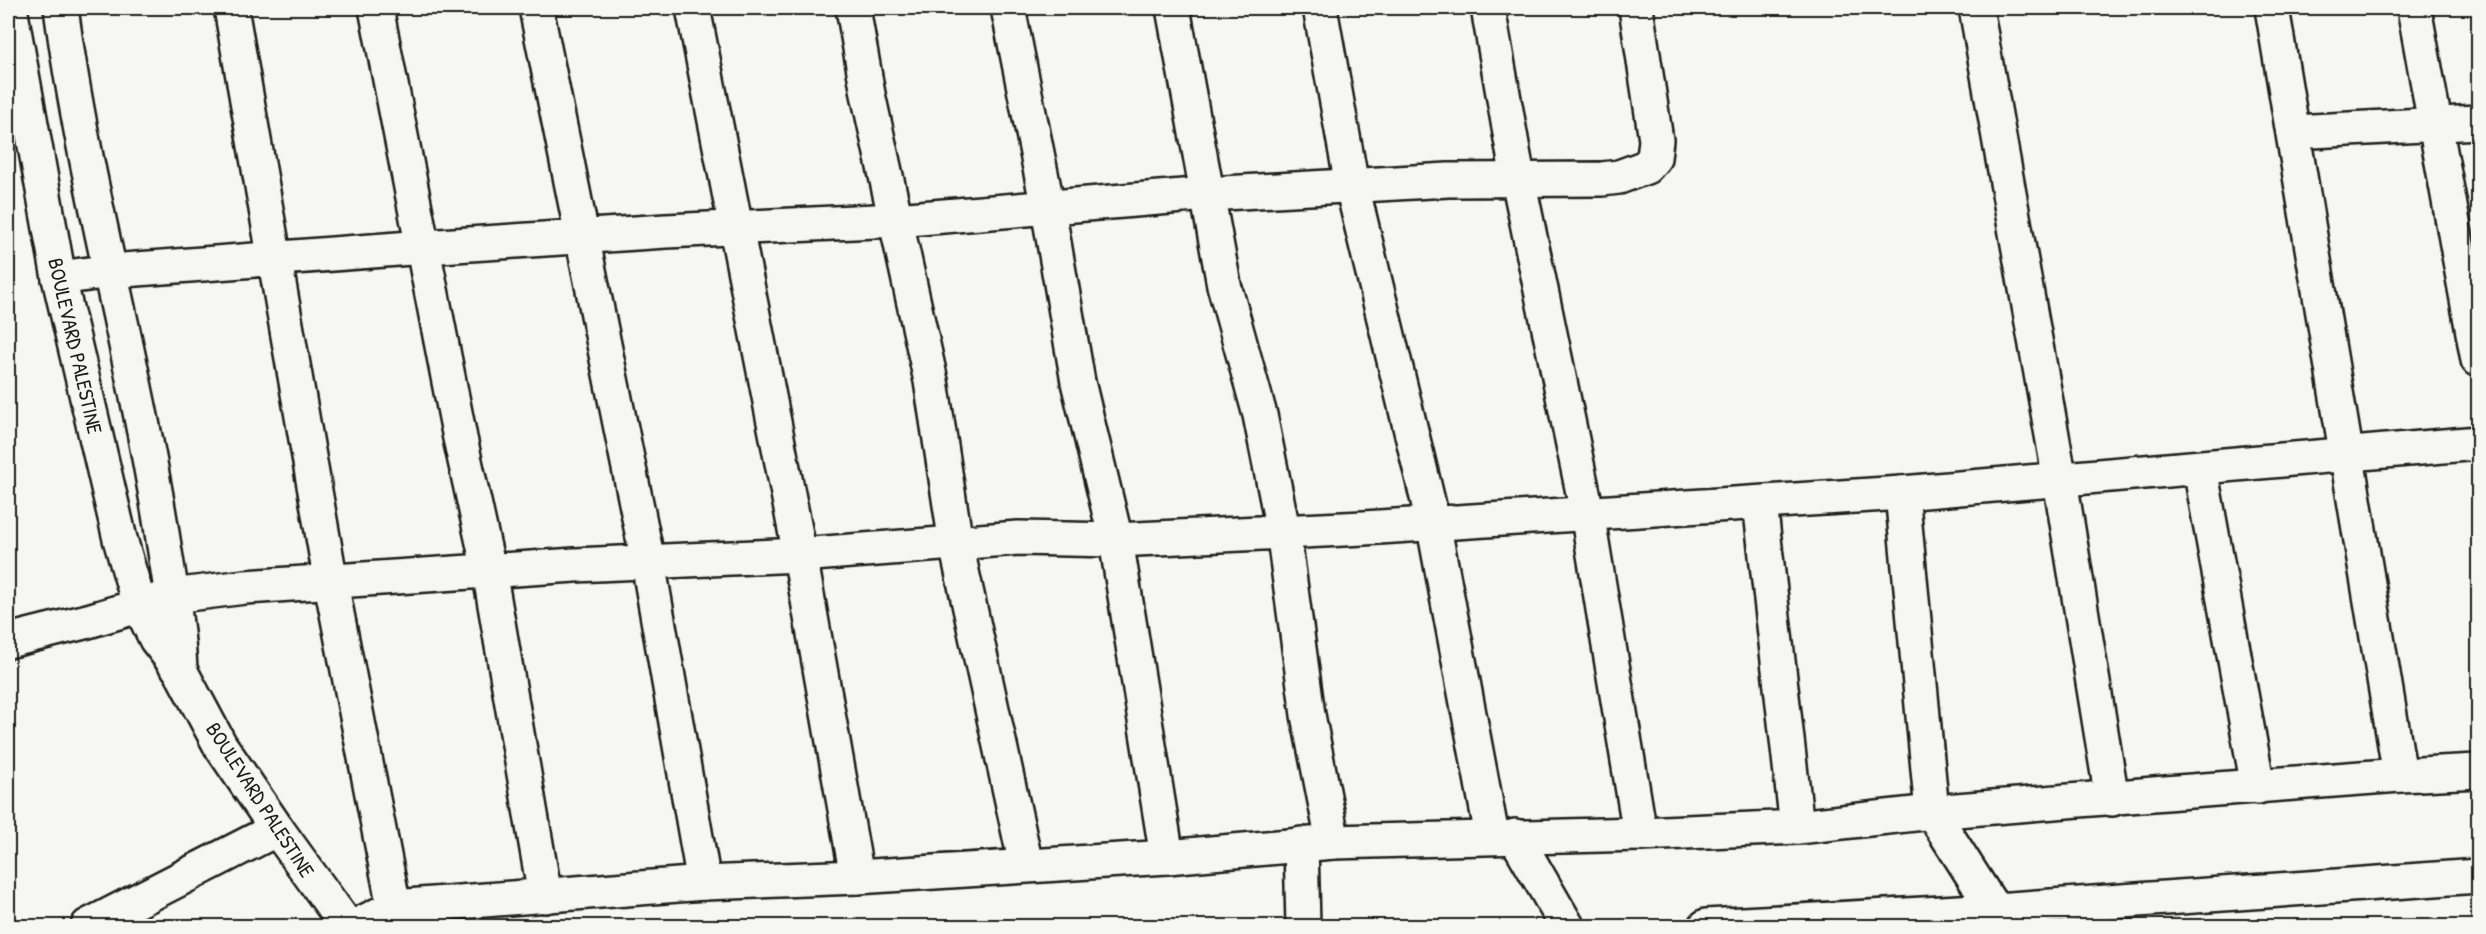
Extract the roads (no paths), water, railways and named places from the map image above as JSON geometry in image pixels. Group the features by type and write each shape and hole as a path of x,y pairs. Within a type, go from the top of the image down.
{"street":[{"name":"BOULEVARD PALESTINE","path":"10,8 59,278 120,539 139,604 156,639 180,670 220,745 347,927"},
{"name":"BOULEVARD PALESTINE","path":"61,8 78,107 155,493 179,641 180,670"},
{"path":"231,8 331,583 394,907"},
{"path":"376,8 460,438 489,570 545,896"},
{"path":"536,8 648,562 704,883"},
{"path":"693,8 800,555 857,877"},
{"path":"853,8 868,94 931,381 956,544 1026,866"},
{"path":"1008,8 1048,208 1078,382 1116,540 1167,856"},
{"path":"1173,8 1224,285 1260,415 1283,530 1308,715 1317,843 1303,927"},
{"path":"1320,8 1352,186 1433,522 1504,836 1567,927"},
{"path":"1488,8 1518,179 1587,512 1640,834"},
{"path":"59,278 111,271 424,247 896,220 1207,194 1518,179 1583,180 1619,177 1646,167 1654,158 1656,140 1655,121 1636,8"},
{"path":"1976,8 2060,480 2112,799"},
{"path":"2272,8 2400,775"},
{"path":"2414,8 2478,360"},
{"path":"2294,132 2478,122"},
{"path":"8,641 88,621 171,596 244,587 331,583 489,570 800,555 1018,538 1116,540 1902,494 2478,442"},
{"path":"2200,468 2258,787"},
{"path":"1902,494 1932,812 2000,918"},
{"path":"1760,503 1797,826"},
{"path":"356,927 394,907 704,883 857,877 1026,866 1317,843 1640,834 1797,826 1932,812 2400,775 2478,771"},
{"path":"88,927 277,829"},
{"path":"1706,927 2000,918 2478,876"}]}
